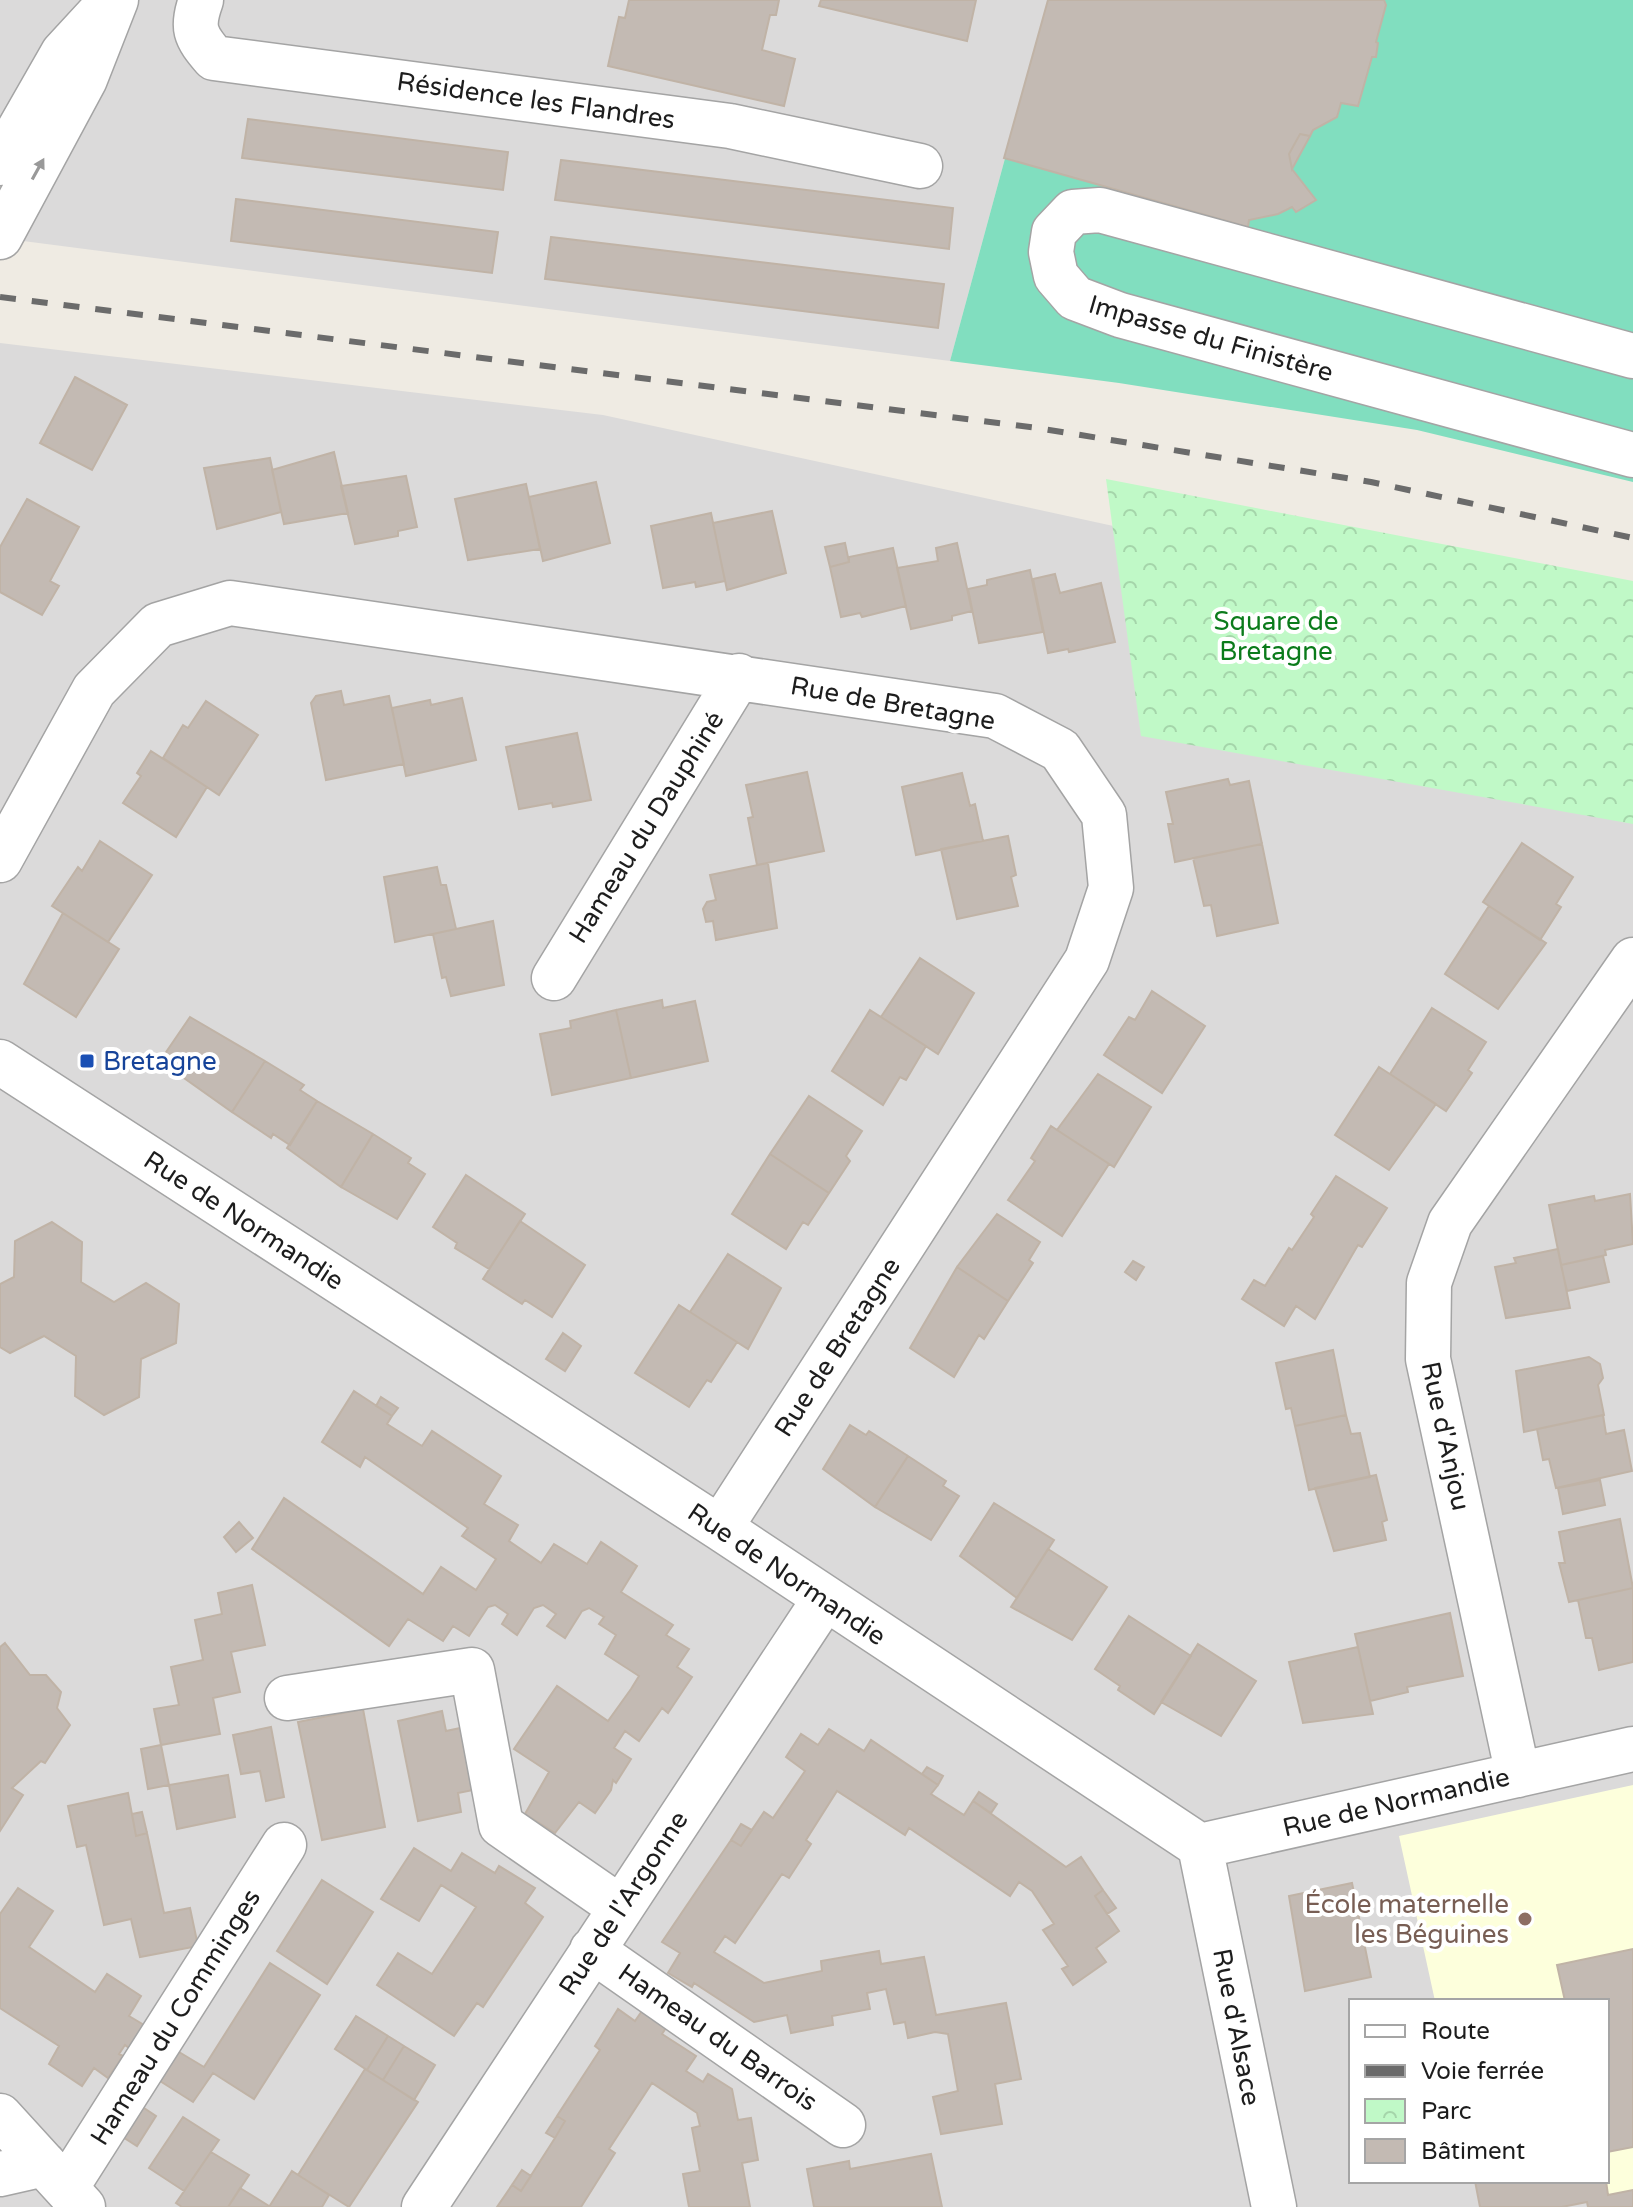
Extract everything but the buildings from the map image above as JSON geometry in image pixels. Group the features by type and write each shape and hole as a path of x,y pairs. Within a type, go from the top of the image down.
{"street":[{"path":"0,163 63,53 115,0"},
{"path":"0,237 85,79 115,0"},
{"name":"Résidence les Flandres","path":"201,0 193,21 200,42 214,58 730,126 920,166"},
{"name":"Impasse du Finistère","path":"1633,356 1100,210 1073,212 1054,232 1051,252 1056,276 1075,298 1120,315 1633,455"},
{"name":"Rue de Bretagne","path":"0,860 94,690 158,625 230,603 995,716 1060,750 1104,815 1111,888 1087,960 720,1528"},
{"name":"Hameau du Dauphiné","path":"554,978 739,676"},
{"name":"Rue d'Anjou","path":"1518,1775 1428,1359 1429,1283 1450,1223 1633,960"},
{"name":"Rue de Normandie","path":"1,1065 720,1528 824,1600 1200,1846 1633,1749"},
{"name":"Rue de l'Argonne","path":"424,2207 824,1600"},
{"path":"287,1698 472,1670 501,1825 621,1908"},
{"name":"Hameau du Comminges","path":"64,2186 284,1845"},
{"name":"Rue d'Alsace","path":"1200,1846 1274,2207"},
{"name":"Hameau du Barrois","path":"592,1950 843,2125"},
{"path":"0,2116 64,2186"},
{"path":"0,2174 64,2186"}],"shaded area":[{"path":"0,0 1048,0 950,361 0,238"},
{"path":"0,343 603,415 1633,639 1633,2207 0,2207"},
{"name":"École maternelle les Béguines","path":"1633,1785 1633,2207 1587,2202 1562,2207 1480,2207 1475,2183 1609,2183 1609,1999 1435,1999 1399,1836"}],"green space":[{"path":"1048,0 1633,0 1633,482 1417,430 1119,383 950,361"},
{"name":"Square de Bretagne","path":"1106,479 1633,581 1633,824 1141,736"}],"railway":[{"path":"0,297 1037,428 1371,482 1633,538"}],"place":[{"name":"Bretagne","path":"87,1061"},
{"name":"École maternelle les Béguines","path":"1525,1919"}]}
